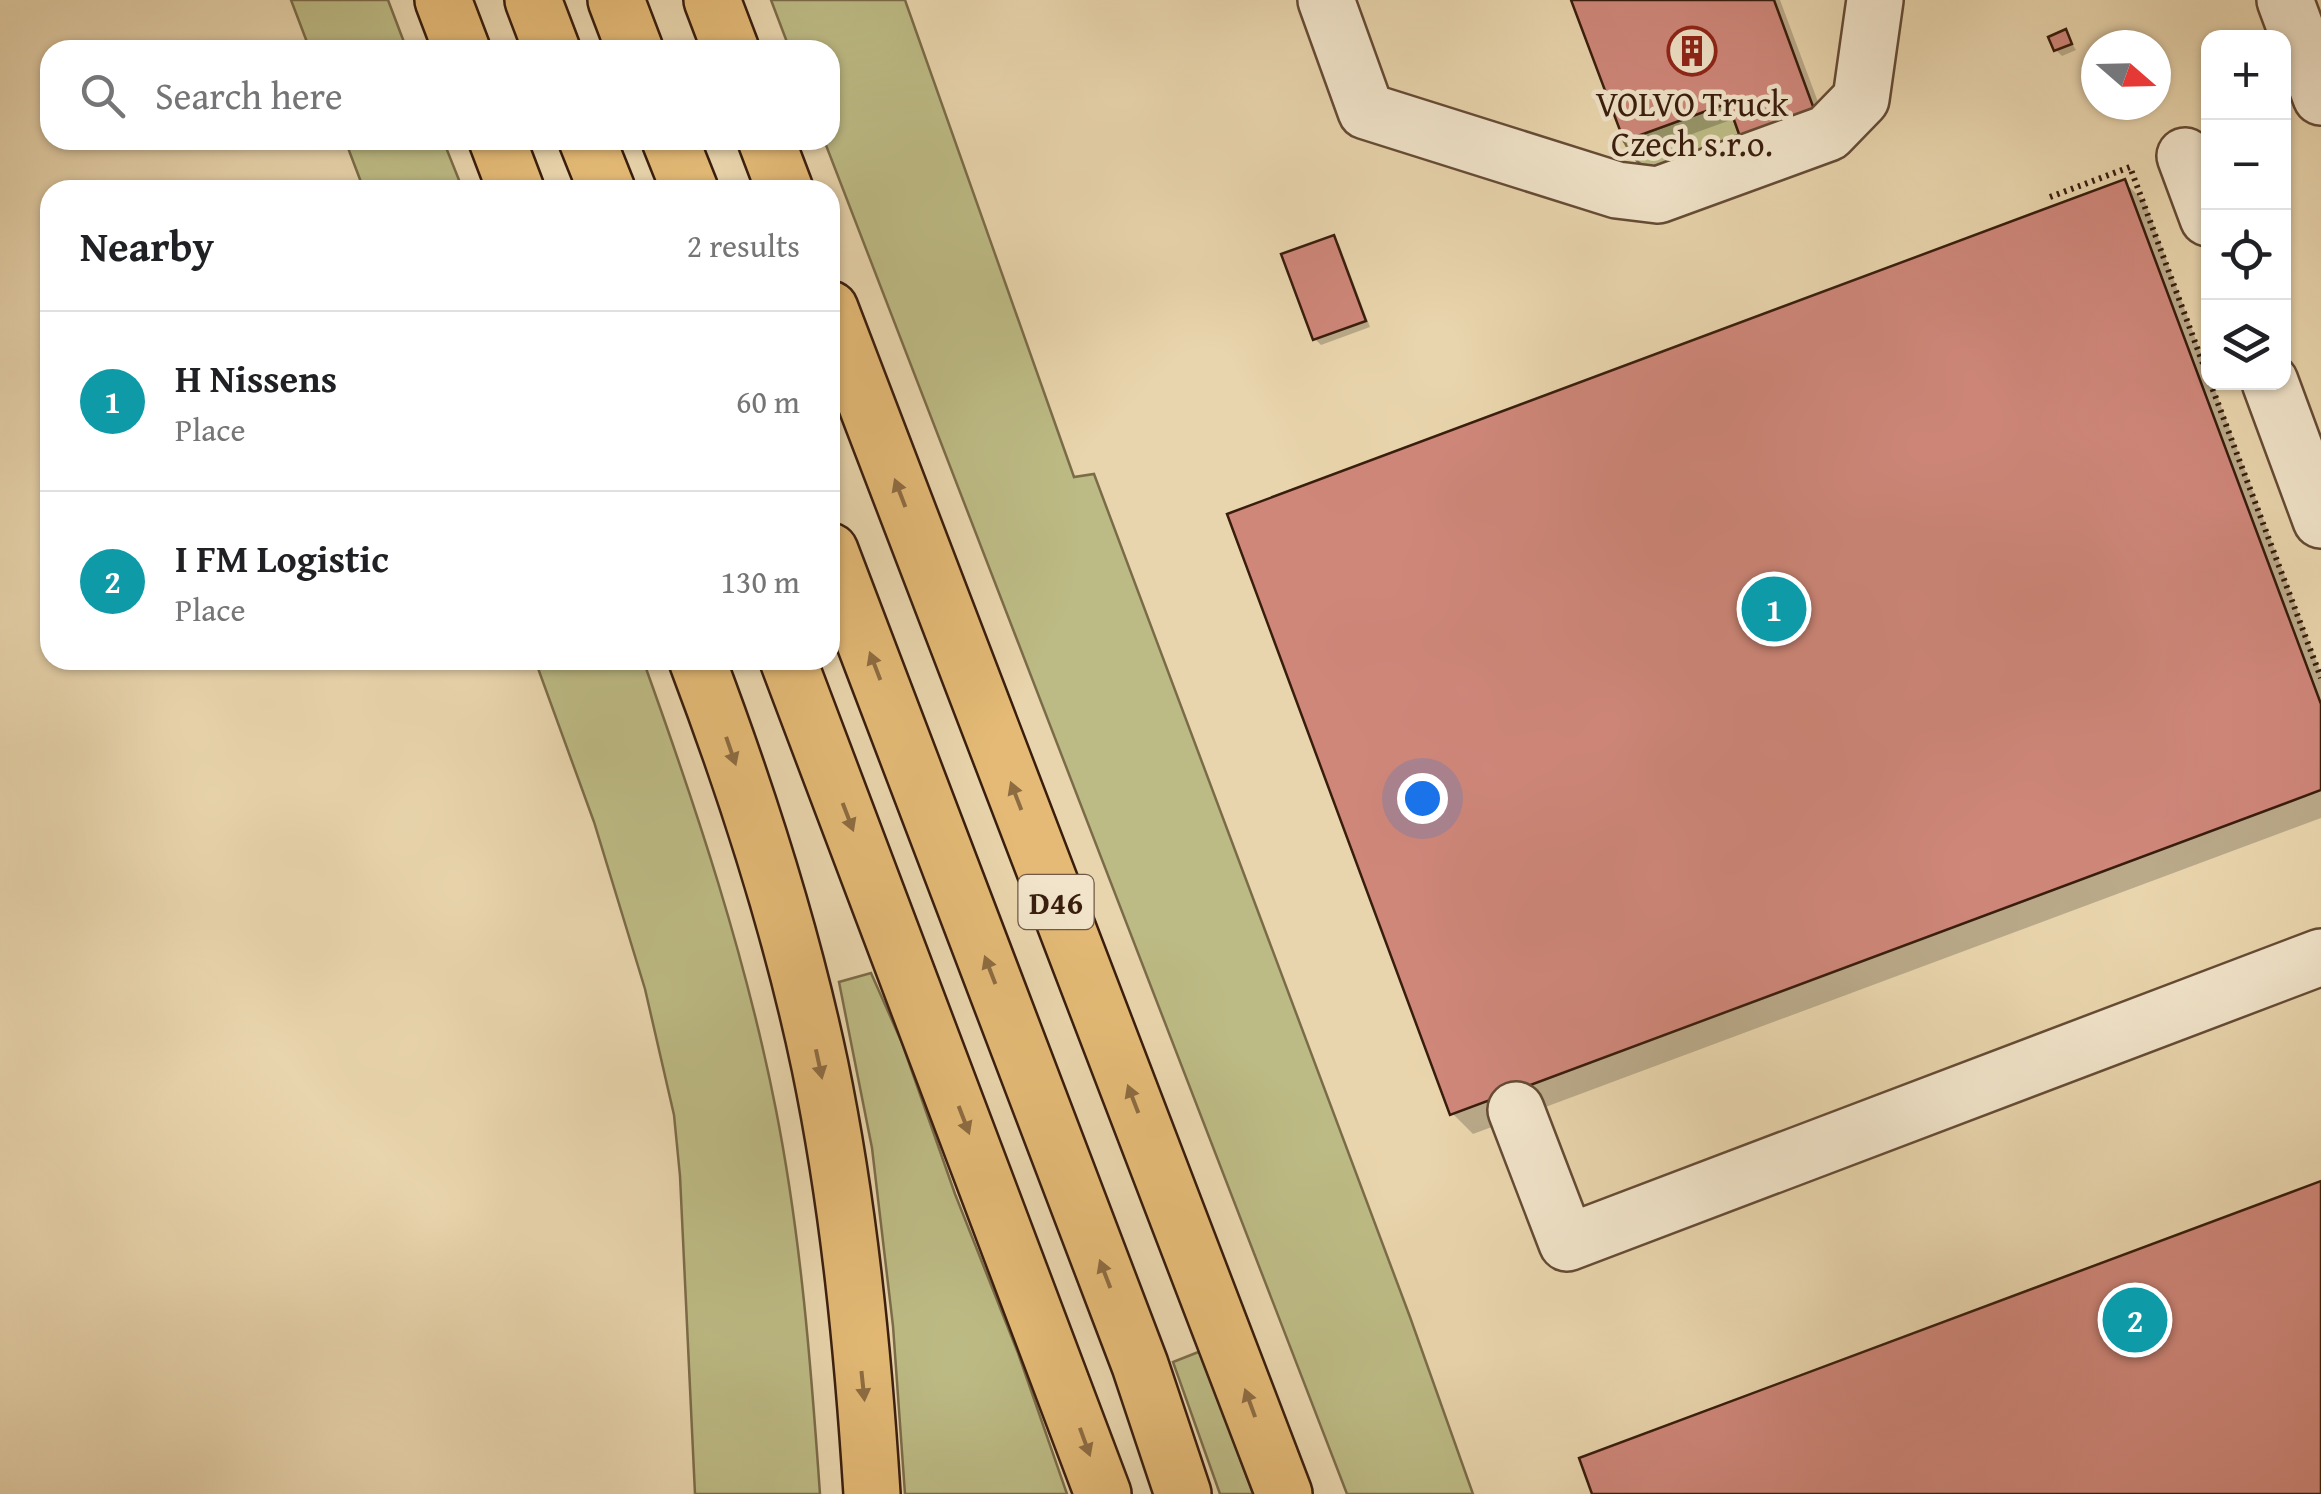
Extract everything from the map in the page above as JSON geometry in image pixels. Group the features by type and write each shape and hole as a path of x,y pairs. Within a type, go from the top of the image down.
{"highway":[{"path":"442,0 458,40"},
{"path":"532,0 548,40"},
{"path":"616,0 632,40"},
{"path":"712,0 727,40"},
{"path":"500,150 512,180"},
{"path":"591,150 603,180"},
{"path":"674,150 686,180"},
{"path":"770,150 781,180"},
{"name":"D46","path":"840,335 1284,1494"},
{"path":"840,576 1140,1365 1183,1494"},
{"path":"701,670 739,774 796,964 820,1067 845,1206 872,1494"},
{"path":"792,670 1103,1494"}],"street":[{"path":"1326,0 1366,111 1617,190 1658,195 1828,133 1861,99 1875,0"},
{"path":"2286,0 2321,97"},
{"path":"2185,156 2205,210"},
{"path":"2273,390 2321,520"},
{"path":"1516,1110 1566,1243 2321,957"}],"path":[{"path":"2050,198 2130,167 2201,356"},
{"path":"2214,390 2321,678"}],"shaded area":[{"path":"291,0 388,0 403,40 306,40"},
{"path":"771,0 905,0 1074,477 1094,474 1473,1494 1347,1494 828,150 840,150 840,40 786,40"},
{"path":"1728,103 1745,151 1711,164 1678,174 1662,174 1635,159 1624,141"},
{"path":"349,150 447,150 459,180 360,180"},
{"path":"539,670 647,670 682,771 735,939 776,1110 799,1254 820,1494 695,1494 674,1115 645,989 594,822"},
{"path":"871,973 902,1043 1067,1494 905,1494 893,1326 872,1148 839,982"},
{"path":"1201,1351 1253,1494 1220,1494 1173,1362"}],"building":[{"name":"VOLVO Truck Czech s.r.o.","path":"1571,0 1774,0 1818,120 1744,148 1728,103 1624,141"},
{"path":"2066,29 2072,44 2054,51 2048,37"},
{"path":"2125,179 2321,704 2321,790 1450,1115 1227,514"},
{"path":"1334,235 1366,321 1313,340 1281,254"},
{"path":"2321,1181 2321,1494 1592,1494 1579,1458"}],"place":[{"name":"VOLVO Truck Czech s.r.o.","path":"1692,51"},
{"name":"H Nissens","path":"1774,609"},
{"name":"I FM Logistic","path":"2135,1320"}]}
